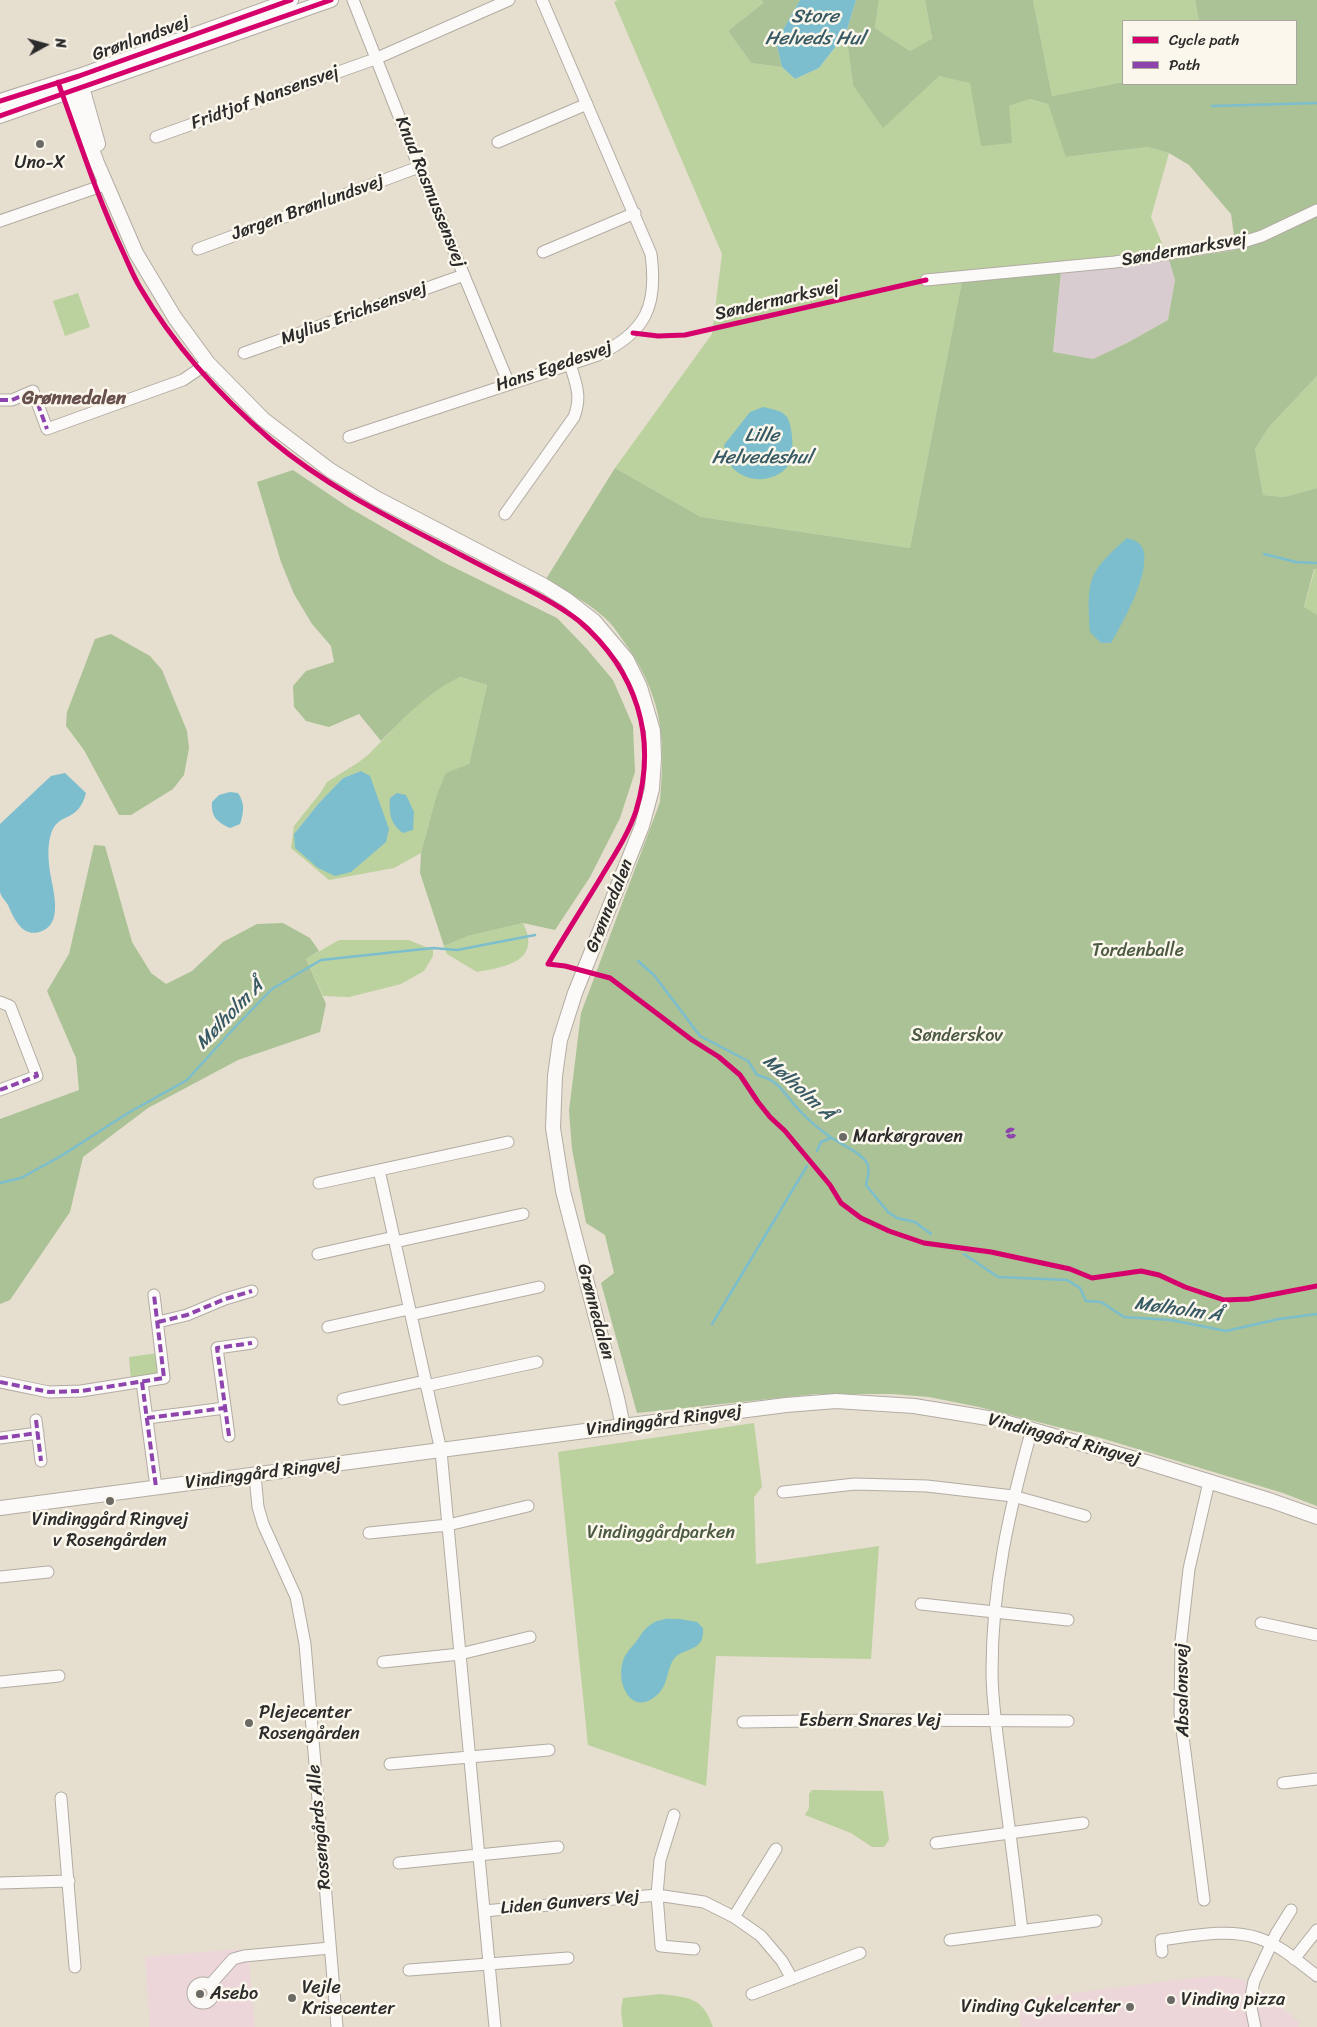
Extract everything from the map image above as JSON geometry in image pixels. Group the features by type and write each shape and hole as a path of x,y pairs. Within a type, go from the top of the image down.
{"street":[{"name":"Grønlandsvej","path":"75,84 291,0"},
{"name":"Grønlandsvej","path":"1,109 331,0"},
{"name":"Knud Rasmussensvej","path":"353,0 419,167 509,384"},
{"name":"Fridtjof Nansensvej","path":"156,137 375,58 510,0"},
{"name":"Hans Egedesvej","path":"349,437 570,364 619,345 633,333 645,316 652,297 654,276 651,254 542,0"},
{"name":"Grønnedalen","path":"75,84 106,181 122,223 154,285 174,318 208,363 263,419 330,470 376,498 543,585 567,600 594,621 612,641 627,660 640,687 653,732 652,788 642,826 575,993 560,1040 555,1076 553,1128 563,1191 623,1426"},
{"path":"498,142 587,104"},
{"name":"Jørgen Brønlundsvej","path":"198,249 419,167"},
{"path":"0,221 106,181"},
{"name":"Søndermarksvej","path":"926,280 1115,262 1242,242 1262,236 1317,210"},
{"path":"543,252 635,213"},
{"name":"Mylius Erichsensvej","path":"244,353 464,274"},
{"path":"0,400 12,400 33,391 46,429 183,380 200,371 208,363"},
{"path":"505,514 574,417 579,404 570,364"},
{"path":"0,1002 10,1006 37,1076 0,1090"},
{"path":"319,1183 508,1142"},
{"path":"379,1170 441,1451 495,2027"},
{"path":"318,1254 523,1214"},
{"path":"328,1327 540,1287"},
{"path":"158,1322 207,1312 226,1299 252,1291"},
{"path":"0,1382 48,1392 81,1390 164,1378 154,1295"},
{"path":"229,1436 217,1348 252,1343"},
{"path":"343,1399 537,1362"},
{"path":"142,1382 156,1487"},
{"name":"Vindinggård Ringvej","path":"0,1508 786,1405 836,1401 914,1406 994,1419 1272,1501 1317,1518"},
{"path":"147,1418 225,1408"},
{"path":"36,1420 41,1461"},
{"path":"1022,1931 996,1721 992,1673 994,1612 1002,1552 1013,1496 1032,1430"},
{"path":"0,1438 38,1434"},
{"name":"Rosengårds Alle","path":"255,1475 258,1506 263,1524 296,1597 304,1637 337,2027"},
{"name":"Absalonsvej","path":"1204,1900 1180,1713 1181,1641 1189,1568 1209,1482"},
{"path":"783,1492 855,1484 894,1484 960,1489 1013,1496 1085,1516"},
{"path":"370,1533 448,1525 528,1506"},
{"path":"0,1577 48,1572"},
{"path":"921,1604 1068,1620"},
{"path":"1261,1623 1317,1635"},
{"path":"382,1662 460,1654 530,1637"},
{"path":"0,1682 59,1676"},
{"name":"Esbern Snares Vej","path":"743,1722 871,1720 1068,1721"},
{"path":"390,1764 548,1750"},
{"path":"1283,1783 1317,1779"},
{"path":"61,1798 75,1967"},
{"name":"Liden Gunvers Vej","path":"674,1815 660,1860 657,1895 661,1946 694,1949"},
{"path":"936,1843 1083,1823"},
{"path":"399,1863 558,1847"},
{"path":"734,1917 776,1849"},
{"path":"0,1882 69,1881"},
{"name":"Liden Gunvers Vej","path":"484,1911 657,1895 704,1902 734,1917 761,1936 782,1961 792,1979"},
{"path":"1255,2027 1250,2002 1254,1981 1276,1934 1291,1910"},
{"path":"950,1940 1096,1921"},
{"path":"1294,1959 1317,1930"},
{"path":"1162,1952 1161,1940 1206,1934 1240,1935 1258,1938 1272,1945 1317,1976"},
{"path":"210,1985 233,1959 244,1956 330,1948"},
{"path":"752,1994 860,1953"},
{"path":"409,1970 568,1958"}],"shaded area":[{"path":"1169,260 1175,280 1168,320 1093,359 1053,353 1061,271"},
{"name":"Asebo","path":"239,1949 249,1963 255,2027 150,2027 145,1957"},
{"path":"1222,1976 1243,1980 1259,1989 1300,2023 1298,2027 1021,2027 1017,2000"}],"green space":[{"path":"618,0 762,0 763,3 728,31 751,63 782,67 795,79 819,68 846,33 853,85 939,76 970,82 1009,106 1030,99 1048,104 1067,157 1148,147 1169,153 1151,217 1169,260 962,281 910,548 701,517 615,468 712,334 722,254 614,2"},
{"path":"762,0 800,0 776,42 782,67 751,63 728,31 763,3"},
{"name":"Sønderskov","path":"856,0 879,0 875,28 910,51 932,39 925,0 1033,0 1052,96 1122,82 1122,85 1297,85 1297,20 1199,20 1195,0 1317,0 1317,376 1269,427 1255,449 1263,495 1284,497 1317,488 1317,569 1314,569 1304,607 1317,615 1317,1506 1283,1493 1101,1438 979,1407 929,1397 893,1394 816,1394 637,1413 601,1283 614,1273 605,1235 586,1223 572,1149 569,1111 581,1013 660,802 662,741 660,722 656,705 641,668 611,624 597,611 546,579 615,468 701,517 910,548 962,281 1061,271 1053,352 1093,359 1168,320 1175,280 1169,260 1236,250 1231,214 1189,165 1169,153 1148,147 1066,157 1048,104 1030,99 1009,106 1012,143 981,146 970,83 939,76 883,128 853,85 846,33"},
{"path":"879,0 925,0 932,40 910,51 875,28"},
{"path":"1033,0 1195,0 1199,20 1122,20 1122,82 1052,96"},
{"path":"78,293 90,327 65,336 53,301"},
{"path":"1317,376 1317,488 1284,497 1263,495 1255,449 1269,427"},
{"path":"293,470 348,507 443,562 557,618 613,680 633,726 635,772 620,818 590,877 555,930 523,923 468,936 444,946 420,873 421,853 436,797 446,773 469,764 487,685 460,677 448,683 427,698 381,741 359,714 329,727 306,721 294,707 293,686 306,671 334,662 331,646 312,624 294,594 281,562 257,482"},
{"path":"1315,568 1317,569 1317,615 1304,608"},
{"path":"111,634 150,656 162,670 187,731 189,748 184,775 173,789 131,815 119,815 84,750 66,726 67,712 95,639"},
{"path":"459,677 487,685 469,764 436,797 421,853 394,868 329,880 291,848 294,826 327,782 369,754 421,701 440,686","holes":["361,771 294,834 319,803 343,778"]},
{"path":"94,845 105,846 132,942 151,973 166,984 192,971 223,942 257,924 283,923 310,938 319,951 306,959 326,1004 320,1032 238,1060 148,1108 83,1157 70,1212 10,1300 0,1304 0,1119 79,1090 76,1058 47,991 69,954"},
{"path":"523,923 528,936 528,946 524,954 518,960 499,968 477,972 447,954 444,946 468,936"},
{"path":"339,940 409,940 433,950 433,956 424,971 401,984 349,997 323,996 306,959"},
{"path":"158,1353 159,1374 131,1380 129,1357"},
{"name":"Vindinggårdparken","path":"754,1423 762,1487 754,1497 756,1564 879,1546 871,1659 716,1656 706,1786 588,1745 558,1452"},
{"path":"812,1790 883,1791 889,1840 884,1847 872,1847 851,1833 805,1815 809,1808 809,1794"},
{"path":"660,1994 693,2000 704,2009 713,2027 623,2027 621,2011 623,1998"}],"water":[{"name":"Store Helveds Hul","path":"800,0 856,0 846,33 819,68 795,79 782,67 776,42"},
{"name":"Lille Helvedeshul","path":"763,407 779,411 787,417 791,427 792,456 788,466 782,472 766,479 749,478 734,470 728,461 724,445 750,412"},
{"path":"1127,538 1138,543 1143,549 1143,571 1140,584 1111,643 1101,643 1090,632 1089,600 1092,579 1104,560"},
{"path":"361,771 370,776 389,829 386,842 351,872 335,876 318,868 295,848 294,834 319,803 343,778"},
{"path":"65,773 86,793 78,809 55,825 52,831 48,856 54,891 55,911 49,926 42,931 30,932 20,926 1,896 0,824 51,776"},
{"path":"230,792 238,793 242,800 243,808 240,824 230,828 216,818 212,802 219,795"},
{"path":"397,793 406,795 414,812 413,830 403,833 395,826 390,813 390,798"},
{"path":"663,1619 697,1622 703,1628 703,1637 696,1646 681,1653 672,1662 664,1686 659,1693 650,1700 635,1701 624,1689 622,1680 621,1671 625,1655 650,1625"}],"waterway":[{"path":"1212,106 1317,103"},
{"path":"1264,554 1296,562 1317,563"},
{"name":"Mølholm Å","path":"0,1183 21,1178 61,1156 128,1113 187,1080 272,989 321,960 433,948 457,950 535,935"},
{"name":"Mølholm Å","path":"638,961 654,975 700,1036 748,1061 757,1075 772,1081 782,1089 794,1105 814,1124 864,1159 869,1168 866,1185 888,1212 897,1218 915,1222 931,1234"},
{"path":"817,1151 821,1142 831,1138"},
{"path":"712,1324 807,1166"},
{"name":"Mølholm Å","path":"964,1254 998,1277 1067,1280 1080,1288 1086,1301 1101,1302 1124,1317 1171,1320 1226,1331 1279,1319 1317,1314"}],"marked path":[{"path":"0,400 12,400 33,391 47,429"},
{"path":"0,1090 37,1076 35,1070"},
{"path":"1011,1129 1015,1133 1011,1137 1007,1133 1011,1129"},
{"path":"158,1322 187,1315 225,1299 252,1291"},
{"path":"0,1382 49,1392 81,1391 164,1378 154,1295"},
{"path":"229,1436 217,1348 252,1343"},
{"path":"142,1382 156,1487"},
{"path":"147,1418 225,1408"},
{"path":"36,1420 41,1461"},
{"path":"0,1438 38,1433"}],"cycle path":[{"path":"0,101 79,76 291,0"},
{"path":"0,116 331,0"},
{"path":"58,82 105,210 136,280 168,331 216,388 271,440 333,485 542,597 579,621 599,641 615,662 628,684 638,707 643,732 645,758 636,811 620,846 548,964 565,966 610,978 692,1040 719,1057 740,1075 758,1102 830,1185 841,1203 861,1218 889,1231 924,1243 991,1252 1070,1269 1092,1278 1141,1271 1159,1275 1185,1287 1224,1300 1249,1299 1317,1286"},
{"path":"633,333 658,336 685,335 926,280"}],"place":[{"name":"Uno-X","path":"40,144"},
{"name":"Markørgraven","path":"843,1137"},
{"name":"Vindinggård Ringvej v Rosengården","path":"110,1501"},
{"name":"Plejecenter Rosengården","path":"249,1723"},
{"name":"Asebo","path":"200,1994"},
{"name":"Vejle Krisecenter","path":"292,1998"},
{"name":"Vinding pizza","path":"1171,2000"},
{"name":"Vinding Cykelcenter","path":"1130,2007"}],"district":[{"name":"Grønnedalen","path":"74,399"}],"park label":[{"name":"Tordenballe","path":"1138,951"}]}
